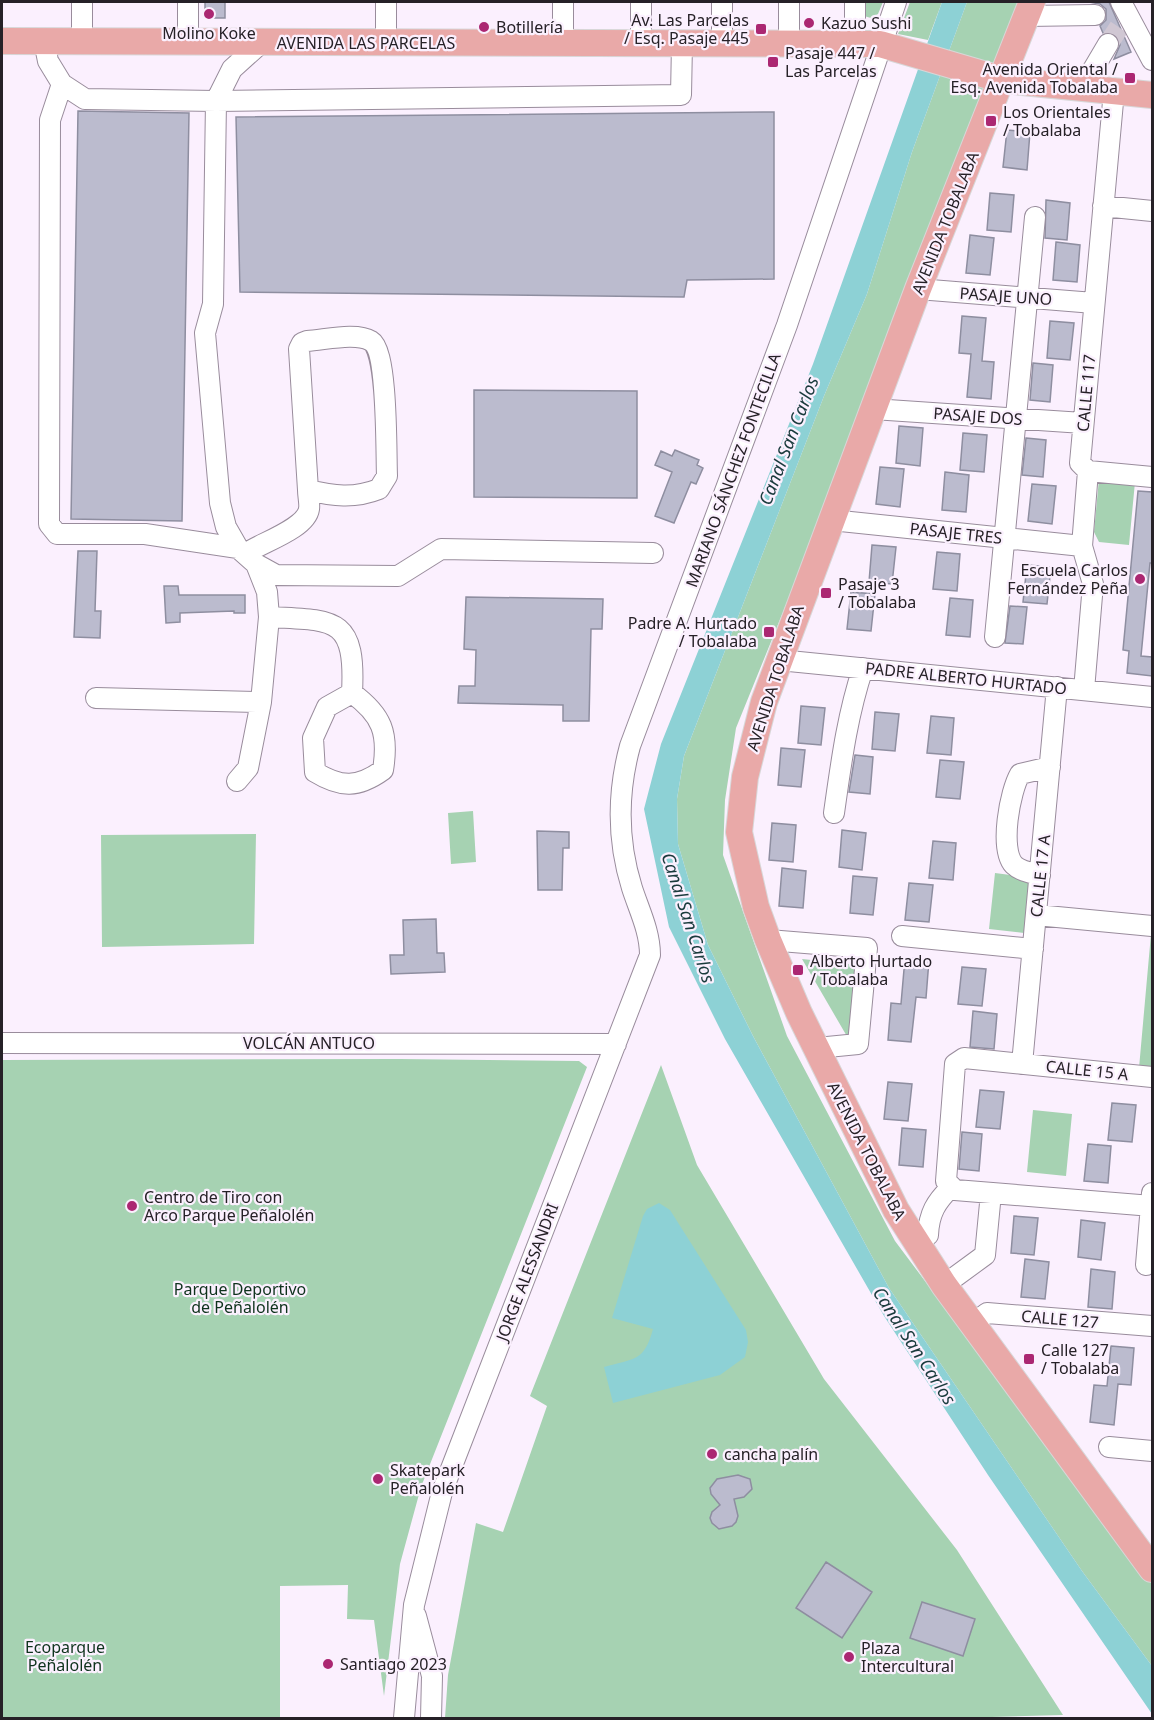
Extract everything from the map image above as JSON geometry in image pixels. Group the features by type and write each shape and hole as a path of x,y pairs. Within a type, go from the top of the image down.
{"main road":[{"name":"AVENIDA TOBALABA","path":"1029,9 1003,80 918,289 779,660 749,755 739,818 751,887 768,940 881,1182 915,1244 1152,1569"},
{"name":"AVENIDA LAS PARCELAS","path":"2,41 880,44 1003,80 1152,95"}],"street":[{"path":"82,2 82,41"},
{"path":"188,2 188,41"},
{"path":"386,2 386,43"},
{"path":"563,2 563,43"},
{"path":"641,2 641,44"},
{"path":"722,2 722,44"},
{"path":"789,2 789,44"},
{"path":"855,2 855,44"},
{"name":"MARIANO SÁNCHEZ FONTECILLA","path":"650,943 627,869 621,841 620,801 626,759 787,325 896,2"},
{"path":"1029,9 1115,14 1152,60"},
{"path":"44,41 48,61 62,84 85,99 216,101 681,95 682,44"},
{"path":"237,781 249,768 261,702 269,616 267,592 226,527 220,503 205,333 213,303 216,101 232,69 262,42"},
{"path":"1082,88 1108,44"},
{"path":"62,84 50,120 49,524 57,534 144,534 246,556 276,575 399,576 441,549 653,553"},
{"name":"CALLE 117","path":"1084,690 1093,584 1082,546 1088,471 1080,463 1114,91"},
{"path":"1103,206 1152,210"},
{"path":"995,637 1035,217"},
{"name":"PASAJE UNO","path":"918,289 1094,303"},
{"path":"246,556 268,540 278,538 304,519 310,511 308,490 299,349 302,343 357,338 371,340 377,346 382,366 387,476 379,489 356,496 334,496 308,490"},
{"name":"PASAJE DOS","path":"873,409 1083,423"},
{"path":"1088,471 1152,477"},
{"name":"PASAJE TRES","path":"831,520 1082,546"},
{"path":"269,616 320,620 340,629 351,646 352,693"},
{"name":"PADRE ALBERTO HURTADO","path":"779,660 1152,697"},
{"path":"834,813 842,750 853,698 863,668"},
{"name":"CALLE 17 A","path":"1022,1064 1058,687"},
{"path":"352,693 368,705 383,726 386,750 383,770 368,781 347,785 330,781 315,772 313,738 327,707 352,693"},
{"path":"96,698 261,702"},
{"path":"1040,875 1015,866 1008,856 1010,799 1020,774 1050,767"},
{"path":"1036,915 1152,926"},
{"path":"902,936 1033,949"},
{"path":"768,940 867,948 858,1044 817,1048"},
{"name":"JORGE ALESSANDRI","path":"404,1719 414,1605 442,1492 646,967 650,943"},
{"path":"2,1054 10,1042"},
{"name":"VOLCÁN ANTUCO","path":"10,1042 616,1044"},
{"name":"CALLE 15 A","path":"951,1187 946,1181 955,1064 964,1058 1152,1077"},
{"path":"915,1244 928,1235 928,1217 938,1200 951,1187 991,1193 1152,1201 1146,1265"},
{"path":"944,1285 985,1256 991,1193"},
{"name":"CALLE 127","path":"972,1324 987,1313 1152,1326"},
{"path":"1109,1447 1152,1451"},
{"name":"JORGE ALESSANDRI","path":"414,1605 432,1676 432,1719"}],"green space":[{"path":"864,2 883,2 878,14 871,18 864,16"},
{"path":"910,2 942,2 928,40 898,34"},
{"path":"967,2 1021,2 869,400 736,728 725,800 723,855 787,1036 895,1241 1152,1584 1152,1666 1082,1571 889,1288 753,1036 708,945 678,844 677,799 684,756 824,396 867,294 912,152"},
{"path":"1099,479 1135,482 1129,545 1099,542 1094,532"},
{"path":"473,811 476,862 451,864 448,813"},
{"path":"256,834 254,944 102,947 101,835"},
{"path":"995,873 1026,877 1030,884 1024,933 989,929"},
{"path":"1152,934 1152,1069 1139,1068"},
{"path":"802,959 859,965 852,1045"},
{"name":"Parque Deportivo de Peñalolén","path":"2,1060 579,1061 587,1067 421,1487 400,1564 384,1696 374,1620 347,1619 348,1585 280,1586 280,1718 2,1718"},
{"path":"661,1065 697,1165 824,1379 957,1550 1063,1715 956,1718 445,1718 448,1675 476,1523 503,1532 547,1406 530,1396"},
{"path":"1033,1110 1072,1114 1066,1176 1027,1172"}],"water":[{"name":"Canal San Carlos","path":"942,2 967,2 912,152 867,294 824,396 684,756 677,799 678,844 708,945 753,1036 889,1288 1082,1571 1152,1666 1152,1714 988,1475 884,1316 725,1039 669,927 644,809 661,744 813,364"},
{"path":"659,1203 670,1210 746,1330 748,1342 745,1357 720,1375 613,1403 604,1367 637,1357 646,1348 653,1329 612,1318 643,1216 647,1209"}],"building":[{"path":"205,2 225,2 225,18 205,18"},
{"path":"1089,2 1109,2 1131,52 1114,59 1120,45 1119,39 1114,33 1103,33 1100,26 1106,20 1106,9 1100,4"},
{"path":"78,111 189,113 182,521 71,519"},
{"path":"774,112 774,279 687,280 684,297 240,292 236,117"},
{"path":"1007,130 1030,132 1027,170 1003,167"},
{"path":"990,193 1014,195 1011,232 987,230"},
{"path":"1046,200 1070,203 1067,240 1045,238"},
{"path":"970,235 994,238 990,275 966,273"},
{"path":"1056,242 1080,245 1077,282 1053,280"},
{"path":"962,316 986,318 982,361 994,362 991,399 967,397 971,354 959,353"},
{"path":"1050,321 1074,323 1070,360 1047,358"},
{"path":"1033,363 1053,365 1050,402 1030,400"},
{"path":"474,390 637,391 637,498 474,497"},
{"path":"899,426 923,428 920,466 896,463"},
{"path":"963,433 987,435 984,472 960,470"},
{"path":"1026,438 1046,440 1043,477 1022,475"},
{"path":"675,450 699,460 697,465 703,468 696,484 691,482 674,523 655,516 672,472 655,465 661,451 672,456"},
{"path":"880,467 904,469 900,507 876,504"},
{"path":"945,472 969,475 966,512 942,510"},
{"path":"1032,484 1056,486 1052,524 1028,521"},
{"name":"Escuela Carlos Fernández Peña","path":"1138,491 1152,492 1152,563 1150,563 1141,656 1152,657 1152,676 1127,673 1129,651 1123,650"},
{"path":"872,545 896,547 892,584 869,582"},
{"path":"78,551 97,551 95,611 101,611 100,638 74,637"},
{"path":"937,552 960,554 957,591 933,589"},
{"path":"1027,565 1051,567 1047,604 1023,602"},
{"path":"164,586 178,586 179,595 245,595 245,613 234,613 234,611 180,613 180,622 166,623"},
{"path":"851,592 875,594 871,631 847,629"},
{"path":"466,597 603,599 602,629 591,629 589,721 563,721 563,705 458,703 459,686 475,686 476,650 464,649"},
{"path":"950,598 973,600 970,637 946,635"},
{"path":"1010,606 1027,607 1023,644 1005,643"},
{"path":"801,706 825,708 821,745 798,743"},
{"path":"875,712 899,714 895,751 872,749"},
{"path":"931,716 954,718 951,755 927,753"},
{"path":"781,748 805,750 801,787 778,785"},
{"path":"855,755 873,757 870,794 849,792"},
{"path":"940,760 964,762 960,799 936,797"},
{"path":"772,823 796,825 793,862 769,860"},
{"path":"842,830 866,833 862,870 839,867"},
{"path":"537,831 569,832 569,848 563,848 562,890 538,890"},
{"path":"933,841 956,843 953,880 929,878"},
{"path":"782,868 806,871 803,908 779,906"},
{"path":"853,876 877,878 873,915 850,913"},
{"path":"909,883 933,885 929,922 905,920"},
{"path":"436,919 437,953 444,953 445,972 391,974 390,955 404,955 403,920"},
{"path":"905,958 929,960 926,998 916,997 911,1042 888,1040 891,1003 901,1004"},
{"path":"962,967 986,969 982,1006 958,1004"},
{"path":"973,1011 997,1014 994,1049 970,1047"},
{"path":"888,1082 912,1084 908,1121 884,1119"},
{"path":"980,1090 1004,1092 1000,1129 976,1127"},
{"path":"1112,1103 1136,1105 1132,1142 1108,1140"},
{"path":"902,1128 926,1130 923,1167 899,1165"},
{"path":"962,1132 982,1134 979,1171 959,1169"},
{"path":"1088,1144 1111,1146 1108,1183 1084,1181"},
{"path":"1014,1216 1038,1218 1034,1255 1011,1253"},
{"path":"1081,1220 1105,1223 1101,1260 1078,1257"},
{"path":"1025,1259 1049,1262 1045,1299 1021,1297"},
{"path":"1091,1269 1115,1272 1112,1309 1088,1307"},
{"path":"1111,1346 1134,1348 1131,1385 1118,1384 1114,1425 1090,1422 1094,1385 1107,1386"},
{"path":"738,1475 750,1479 752,1489 744,1497 734,1499 738,1516 736,1522 732,1526 719,1529 710,1518 712,1512 720,1505 711,1494 710,1488 717,1479"},
{"path":"826,1562 872,1592 842,1638 796,1608"},
{"path":"922,1602 975,1619 963,1656 910,1638"}],"tunnel":[{"path":"1108,44 1120,26"}],"place":[{"name":"Molino Koke","path":"209,14"},
{"name":"Kazuo Sushi","path":"809,23"},
{"name":"Botillería","path":"484,27"},
{"name":"Av. Las Parcelas / Esq. Pasaje 445","path":"761,29"},
{"name":"Pasaje 447 / Las Parcelas","path":"773,62"},
{"name":"Avenida Oriental / Esq. Avenida Tobalaba","path":"1130,78"},
{"name":"Los Orientales / Tobalaba","path":"991,121"},
{"name":"Escuela Carlos Fernández Peña","path":"1140,579"},
{"name":"Pasaje 3 / Tobalaba","path":"826,593"},
{"name":"Padre A. Hurtado / Tobalaba","path":"769,632"},
{"name":"Alberto Hurtado / Tobalaba","path":"798,970"},
{"name":"Centro de Tiro con Arco Parque Peñalolén","path":"132,1206"},
{"name":"Calle 127 / Tobalaba","path":"1029,1359"},
{"name":"cancha palín","path":"712,1454"},
{"name":"Skatepark Peñalolén","path":"378,1479"},
{"name":"Plaza Intercultural","path":"849,1657"},
{"name":"Santiago 2023","path":"328,1664"}],"park label":[{"name":"Ecoparque Peñalolén","path":"65,1656"}]}
